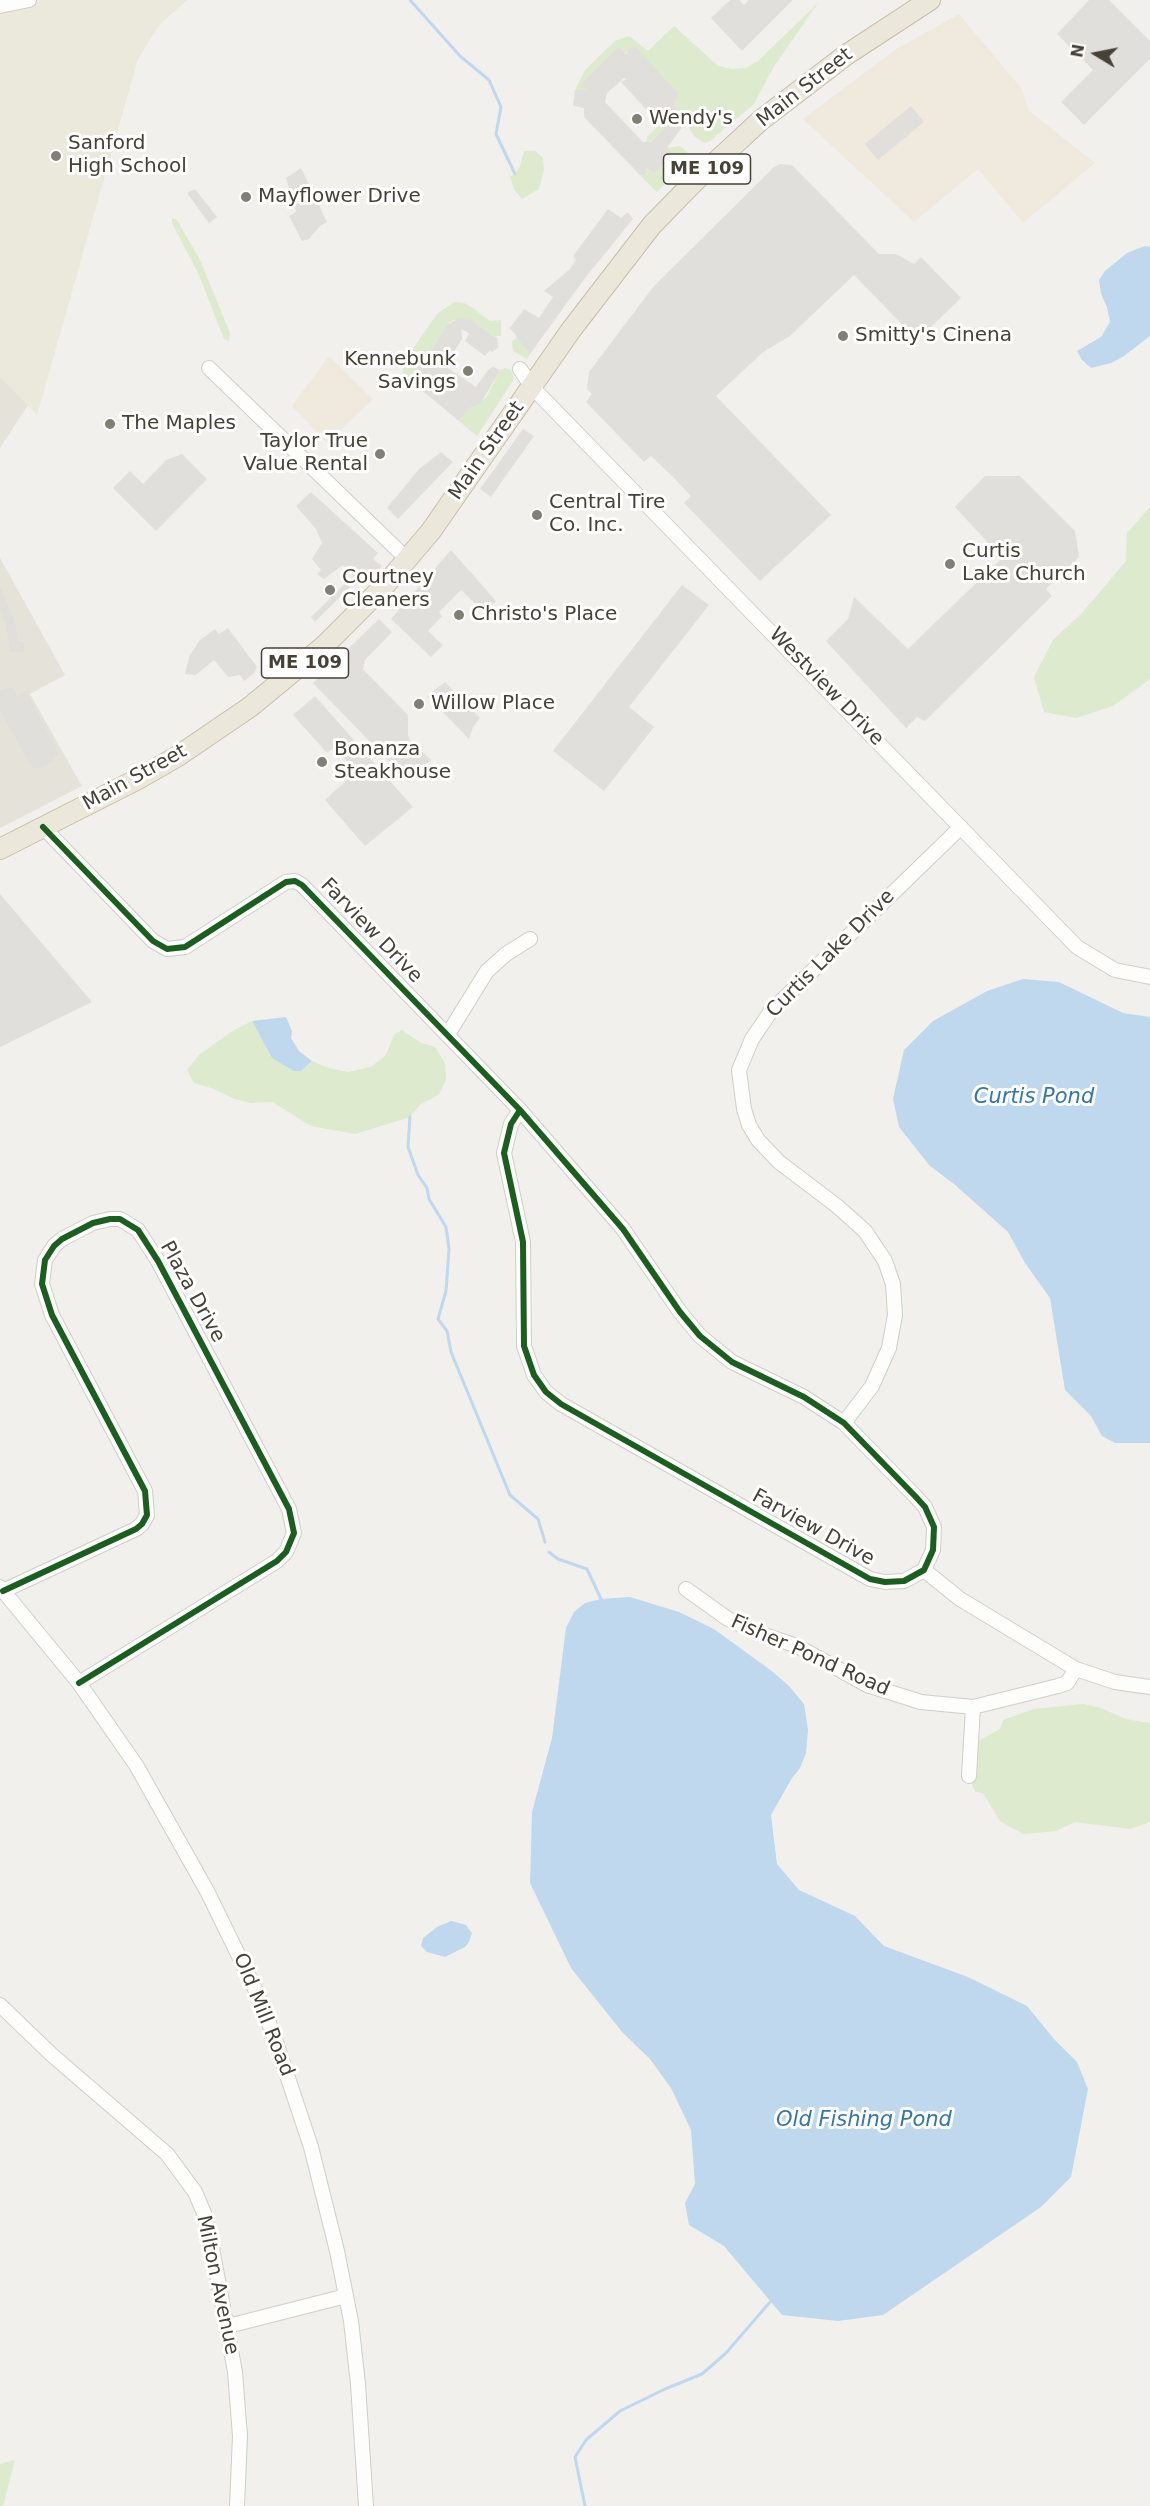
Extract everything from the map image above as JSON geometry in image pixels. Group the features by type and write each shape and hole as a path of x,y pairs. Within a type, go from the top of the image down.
{"highway":[{"name":"Main Street","path":"2,844 43,827 148,773 250,707 324,646 408,560 452,503 612,275 652,225 695,181 761,120 813,79 930,0"}],"street":[{"path":"0,6 29,0"},
{"path":"209,368 408,560"},
{"name":"Westview Drive","path":"520,369 532,387 1077,947 1115,970 1150,977"},
{"name":"Curtis Lake Drive","path":"844,1423 872,1386 889,1348 895,1315 893,1284 879,1250 865,1231 837,1206 778,1162 758,1140 749,1125 744,1109 739,1085 739,1070 752,1039 771,1011 961,826"},
{"name":"Farview Drive","path":"43,827 153,941 167,949 185,946 286,882 300,883 520,1110 623,1229 680,1312 700,1336 732,1362 804,1397 844,1423 915,1496 931,1518 934,1527 933,1550 924,1570 904,1581 885,1582 870,1579 561,1404 548,1394 534,1375 524,1346 523,1242 504,1153 511,1124 520,1110"},
{"path":"448,1034 487,971 506,954 530,939"},
{"name":"Plaza Drive","path":"1,1589 136,1528 142,1524 147,1515 145,1491 52,1315 42,1284 45,1260 54,1246 62,1239 93,1223 120,1219 138,1230 158,1261 290,1509 294,1533 286,1552 277,1561 79,1683"},
{"path":"924,1570 960,1599 1076,1669 1115,1682 1150,1688"},
{"name":"Old Mill Road","path":"1,1589 79,1683 136,1765 242,1958 257,1993 312,2149 328,2208 346,2296 358,2384 366,2506"},
{"name":"Fisher Pond Road","path":"686,1589 728,1619 797,1646 867,1685 921,1702 973,1707 1067,1683 1076,1669"},
{"path":"969,1776 973,1707"},
{"name":"Milton Avenue","path":"0,2005 52,2055 159,2147 189,2181 207,2224 228,2326 240,2425 237,2506"},
{"path":"228,2326 346,2296"}],"shaded area":[{"name":"Sanford High School","path":"0,0 187,0 159,25 138,59 37,415 0,377"},
{"path":"730,0 739,0 744,5 749,0 793,0 742,51 711,18"},
{"path":"1089,0 1109,0 1150,41 1150,59 1084,125 1061,102 1093,70 1057,34"},
{"path":"959,14 1022,89 1029,111 1095,163 1023,223 978,169 914,222 803,119 898,48"},
{"path":"619,47 626,54 630,47 636,48 678,93 674,104 685,123 667,148 674,155 654,174 646,168 645,175 640,175 584,117 584,108 573,106 575,90 588,90 582,87 583,82","holes":["624,78 627,79 621,82 653,117 662,113 667,119 667,126 651,142 643,142 605,102 607,93"]},
{"path":"911,106 924,122 878,160 865,144"},
{"path":"780,164 792,165 879,254 896,254 914,264 921,257 961,298 917,340 854,275 790,336 763,352 716,396 831,515 760,581 684,503 691,496 673,477 651,456 644,462 586,402 592,394 587,389 589,372 654,286 774,167"},
{"path":"301,168 327,222 320,226 309,239 302,241 289,216 296,212 286,178"},
{"path":"195,189 217,217 209,223 187,193"},
{"path":"608,209 621,218 628,212 633,219 585,278 530,354 510,328 524,309 539,318 553,297 544,291 570,269 576,260 573,256"},
{"path":"459,318 471,319 497,337 498,348 492,352 490,350 485,356 465,341 469,334 461,330 462,339 448,361 442,355 441,363 476,387 489,369 493,367 500,370 481,403 469,408 459,421 419,388 417,367 418,361 422,360 422,354 428,355 447,325"},
{"path":"329,356 373,399 327,443 292,406"},
{"path":"0,371 28,405 0,448"},
{"path":"523,429 534,436 491,497 480,489"},
{"path":"441,452 453,462 398,519 387,508 419,469"},
{"path":"182,454 207,479 156,531 113,488 130,471 143,484 166,460"},
{"path":"985,476 1020,476 1075,531 1079,557 1046,589 1052,596 925,721 917,717 906,728 826,641 848,619 854,597 908,649 1002,558 955,507"},
{"path":"311,492 378,553 373,559 382,566 368,582 362,575 315,622 311,617 353,576 343,565 324,579 317,574 321,570 312,559 322,543 316,529 296,506"},
{"path":"451,550 496,601 485,613 461,590 439,612 442,616 428,631 443,645 431,657 391,619"},
{"path":"0,558 65,675 30,694 82,786 0,828"},
{"path":"682,585 709,605 629,707 654,727 604,791 553,751"},
{"path":"0,586 14,620 18,642 24,642 24,652 10,652 6,625 0,608"},
{"path":"379,619 392,632 365,660 363,669 408,715 410,740 431,760 409,782 313,683"},
{"path":"228,628 257,667 254,673 244,681 240,675 228,677 214,660 196,675 185,674 189,657 199,641 215,629 219,634"},
{"path":"445,682 480,718 473,727 469,739 427,696"},
{"path":"13,687 17,696 26,691 59,753 41,768 32,768 0,710 0,690"},
{"path":"315,696 413,807 365,846 325,800 347,780 345,776 349,764 335,747 327,753 293,715"},
{"path":"0,894 92,1002 0,1047"}],"green space":[{"path":"818,3 773,68 754,104 710,141 704,143 694,136 674,104 629,51 624,53 619,47 589,90 575,90 585,70 615,41 629,36 648,51 674,26 718,66 732,69 746,68 758,61"},
{"path":"666,116 668,123 665,129 656,138 646,143 647,137 660,124 658,119"},
{"path":"680,146 687,152 689,159 657,192 640,175 645,174 645,168 654,174 673,156 667,148"},
{"path":"524,151 535,151 543,158 544,170 539,189 522,199 514,189 510,176 515,174 520,166"},
{"path":"172,218 177,220 200,260 230,333 229,341 224,339 199,275 172,223"},
{"path":"454,302 464,303 490,321 501,320 501,336 493,336 471,319 453,320 417,367 419,388 403,374 403,363 437,314"},
{"path":"516,338 521,339 530,350 527,359 513,351 512,342"},
{"path":"505,368 511,370 514,379 477,436 459,421 469,408 486,398 500,370"},
{"path":"1150,507 1150,679 1113,706 1076,718 1044,712 1034,677 1053,640 1082,613 1126,561 1127,533"},
{"path":"252,1021 272,1058 301,1071 312,1061 328,1068 348,1072 371,1067 386,1055 394,1035 402,1030 421,1043 435,1047 445,1063 446,1080 439,1094 420,1105 410,1117 355,1134 311,1126 272,1102 251,1103 194,1083 187,1070 199,1055 231,1032"},
{"path":"1083,1704 1101,1708 1126,1719 1150,1723 1150,1822 1130,1829 1075,1822 1056,1831 1023,1834 1000,1821 983,1793 976,1792 973,1788 971,1775 976,1742 1000,1729 1003,1720 1034,1709"},
{"path":"15,2460 3,2506 0,2506 0,2464"}],"water":[{"path":"1145,246 1150,247 1150,336 1124,356 1111,363 1091,368 1082,360 1077,351 1101,337 1110,322 1099,280 1105,271 1127,253"},
{"name":"Curtis Pond","path":"1023,979 1059,982 1123,1013 1150,1017 1150,1443 1115,1443 1102,1436 1091,1416 1065,1390 1050,1298 1025,1263 1008,1232 930,1166 899,1127 893,1099 904,1050 933,1021 987,991"},
{"path":"286,1017 292,1031 291,1038 299,1051 312,1061 301,1071 294,1071 272,1058 252,1021"},
{"name":"Old Fishing Pond","path":"630,1597 679,1612 714,1629 773,1672 804,1704 808,1730 806,1753 800,1768 771,1815 777,1864 799,1890 855,1916 884,1946 968,1977 1027,2006 1054,2039 1077,2062 1088,2089 1071,2177 1041,2207 883,2315 838,2321 782,2315 724,2246 689,2225 685,2203 695,2184 691,2130 671,2088 650,2059 623,2033 571,1968 530,1883 532,1812 552,1738 566,1628 574,1612 585,1603 601,1599"},
{"path":"451,1921 466,1925 472,1933 469,1942 465,1947 445,1957 427,1952 421,1946 423,1938 437,1927"}],"waterway":[{"path":"410,0 460,56 489,80 501,107 496,134 515,174"},
{"path":"410,1117 408,1147 418,1175 427,1188 429,1199 446,1227 449,1249 446,1291 438,1319 447,1331 451,1352 510,1495 538,1519 545,1542"},
{"path":"549,1552 558,1559 587,1569 601,1599"},
{"path":"585,2506 575,2457 586,2440 620,2411 702,2374 726,2353 770,2302"}],"cycle path":[{"path":"43,827 153,941 167,949 185,947 286,882 295,881 302,885 520,1110 623,1229 680,1312 700,1336 732,1362 804,1397 844,1423 925,1507 934,1527 933,1550 924,1570 904,1581 885,1582 870,1579 561,1404 546,1392 534,1375 524,1346 523,1242 504,1153 511,1124 520,1110"},
{"path":"3,1591 136,1529 147,1515 145,1491 52,1315 42,1284 45,1260 54,1246 62,1239 93,1223 120,1219 138,1230 158,1261 289,1509 294,1533 286,1552 277,1561 79,1683"}],"place":[{"name":"Wendy's","path":"637,119"},
{"name":"Sanford High School","path":"56,156"},
{"name":"Mayflower Drive","path":"246,197"},
{"name":"Smitty's Cinena","path":"843,336"},
{"name":"Kennebunk Savings","path":"468,371"},
{"name":"The Maples","path":"110,424"},
{"name":"Taylor True Value Rental","path":"380,454"},
{"name":"Central Tire Co. Inc.","path":"537,515"},
{"name":"Curtis Lake Church","path":"950,564"},
{"name":"Courtney Cleaners","path":"330,590"},
{"name":"Christo's Place","path":"459,615"},
{"name":"Willow Place","path":"419,704"},
{"name":"Bonanza Steakhouse","path":"322,762"}]}
